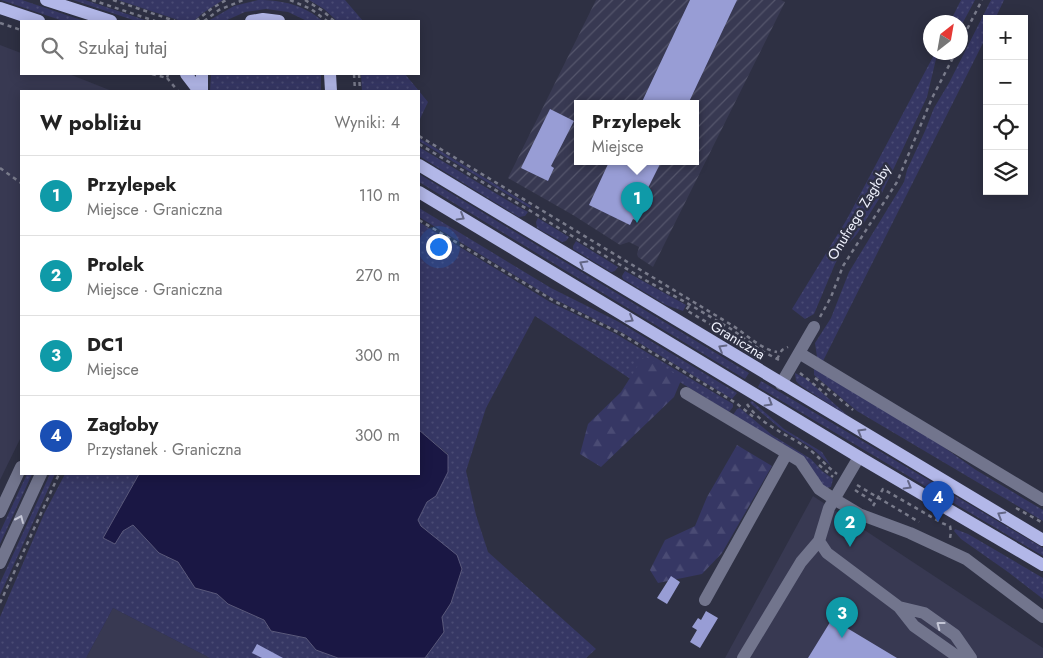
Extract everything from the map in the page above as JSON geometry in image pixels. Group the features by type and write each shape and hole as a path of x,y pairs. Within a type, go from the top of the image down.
{"main road":[{"path":"46,0 108,20"},
{"path":"0,8 36,20"},
{"path":"187,75 199,90"},
{"path":"200,90 202,75"},
{"path":"330,75 331,90"},
{"name":"Graniczna","path":"420,166 1043,540"},
{"path":"420,193 859,457 1043,565"}],"street":[{"path":"781,384 814,327"},
{"path":"799,353 1043,500"},
{"path":"686,393 800,460 819,489 834,499 859,514 910,533 966,559 1043,617"},
{"path":"705,600 788,453"},
{"path":"743,658 801,562 819,542 828,508 859,457"},
{"path":"0,512 20,469"},
{"path":"0,563 41,475"},
{"path":"819,542 827,553 899,607 924,612 955,635 969,658"}],"path":[{"path":"92,0 152,20"},
{"path":"113,0 172,20"},
{"path":"197,20 226,0"},
{"path":"205,20 219,10 243,0"},
{"path":"290,0 311,9 326,20"},
{"path":"305,0 333,20"},
{"path":"968,27 982,0"},
{"path":"0,23 20,30"},
{"name":"Onufrego Zagłoby","path":"814,327 831,297 843,266 896,182 932,98 952,60"},
{"path":"156,75 167,78 177,90"},
{"path":"354,75 355,90"},
{"path":"359,75 360,90"},
{"path":"420,137 770,351 777,352"},
{"path":"420,145 647,281 690,304 762,351 791,367"},
{"path":"0,168 20,182"},
{"path":"420,221 556,302 618,332 736,403"},
{"path":"689,306 686,310 725,333 727,330"},
{"path":"811,374 857,414"},
{"path":"0,603 58,475"},
{"path":"855,490 875,503"},
{"path":"878,498 919,522"},
{"path":"1016,508 1043,523"},
{"path":"942,535 950,538 950,526"}],"shaded area":[{"path":"596,0 781,0 785,2 653,267 638,257 639,247 629,242 620,245 573,215 508,178"},
{"path":"0,45 20,53 20,75 72,75 109,90 20,90 20,439 0,480"},
{"path":"420,431 448,455 448,472 436,496 427,502 418,520 421,526 457,555 462,569 451,603 442,617 444,632 425,658 338,658 316,650 306,638 271,631 264,620 228,604 217,594 195,588 178,562 159,553 133,525 123,531 115,544 103,538 138,475 420,475"},
{"path":"813,496 1043,648 1043,658 725,658"},
{"path":"113,608 210,658 86,658"}],"green space":[{"path":"1,0 22,0 81,20 60,20"},
{"path":"73,0 85,0 145,20 133,20"},
{"path":"118,0 223,0 195,20 178,20"},
{"path":"258,0 276,1 300,7 321,20 305,20 288,12 266,9 245,12 227,20 210,20 234,6"},
{"path":"309,0 345,0 362,20 336,20 324,9"},
{"path":"961,0 975,0 967,15 954,15"},
{"path":"991,0 1004,0 997,15 983,15"},
{"path":"983,16 983,43 823,361 817,357 815,343 831,318 849,272 904,182 907,170 934,108 961,60 968,60 968,45"},
{"path":"931,60 936,60 927,97 879,199 857,234 842,251 814,314 805,319 792,309 847,219"},
{"path":"211,75 321,75 321,90 210,90"},
{"path":"361,75 406,75 418,90 362,90"},
{"path":"420,92 428,102 420,119"},
{"path":"420,139 531,206 530,208 420,142"},
{"path":"420,148 528,212 525,216 519,217 420,157"},
{"path":"420,175 749,373 745,379 420,183"},
{"path":"420,209 551,288 619,322 737,393 732,399 623,333 552,298 420,218"},
{"path":"538,218 569,237 566,241 562,242 537,228 536,222"},
{"path":"420,223 550,302 616,334 733,404 729,412 678,381 667,403 535,316 486,408 466,471 476,515 488,552 596,649 586,658 425,658 444,632 442,617 451,603 462,569 437,540 421,526 418,520 427,502 436,496 448,454 420,431"},
{"path":"576,241 618,267 615,271 611,272 573,249"},
{"path":"625,271 686,305 683,311 666,305 623,279 622,276"},
{"path":"644,356 682,378 674,397 601,467 580,454 588,424 621,392"},
{"path":"814,367 928,436 976,470 1043,510 1043,521 857,411 814,375"},
{"path":"795,373 807,379 848,416 801,386 796,381"},
{"path":"761,381 1043,548 1043,556 758,387"},
{"path":"752,401 784,429 822,452 831,466 813,449 782,430 751,404 750,402"},
{"path":"740,408 772,435 811,459 833,479 831,487 827,488 733,415"},
{"path":"737,445 772,466 722,553 702,574 658,583 650,570 665,540 695,526 707,497"},
{"path":"27,475 32,475 0,544 0,532"},
{"path":"50,475 55,475 0,595 0,583"},
{"path":"64,475 138,475 103,538 115,544 123,531 133,525 159,553 178,562 195,588 217,594 228,604 264,620 271,631 306,638 316,650 338,658 210,658 113,608 86,658 0,658 0,617 44,514"},
{"path":"955,529 968,534 1043,578 1043,599 961,539 954,531"}],"building":[{"path":"690,0 737,0 690,100 643,100"},
{"path":"550,109 574,121 551,166 554,168 548,181 521,168"},
{"path":"608,165 660,165 637,210 641,212 637,221 633,219 630,225 589,205"},
{"path":"671,576 680,582 667,604 657,598"},
{"path":"706,611 718,618 700,648 690,642 697,630 692,627 698,618 701,620"},
{"path":"832,619 897,658 808,658"},
{"path":"257,644 283,658 262,658 252,653"}],"place":[{"name":"Przylepek","path":"637,223"},
{"name":"Zagłoby","path":"938,522"},
{"name":"Prolek","path":"850,547"},
{"name":"DC1","path":"842,638"}]}
